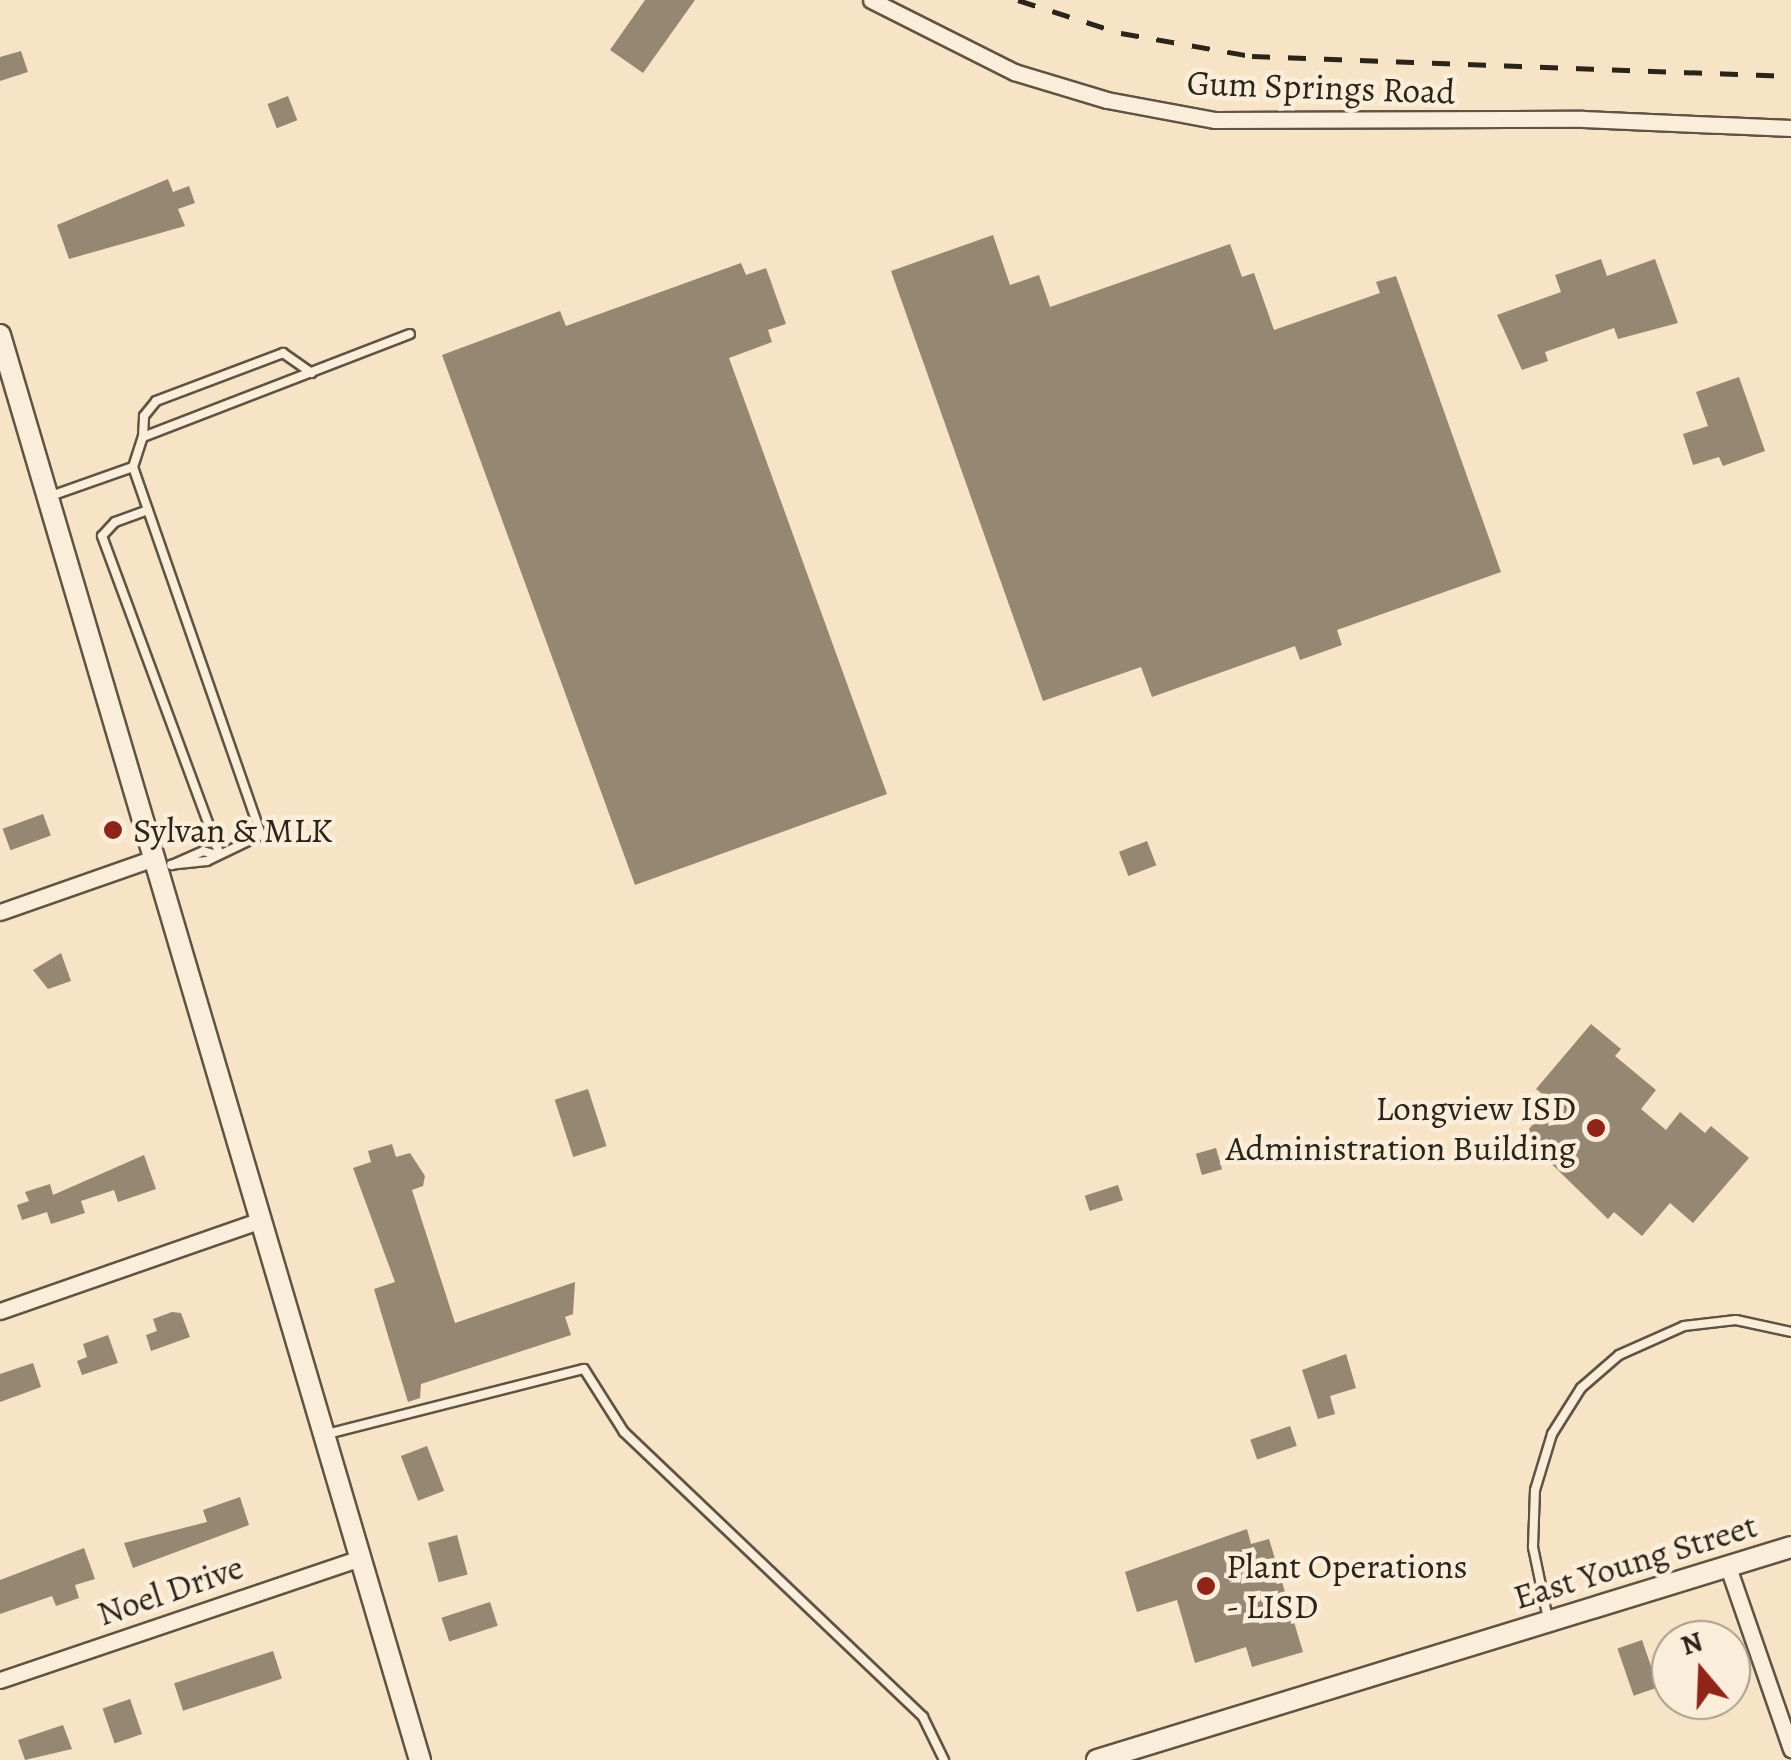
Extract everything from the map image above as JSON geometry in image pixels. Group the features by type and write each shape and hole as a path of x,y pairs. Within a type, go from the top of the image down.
{"street":[{"name":"Gum Springs Road","path":"871,0 1014,72 1107,100 1215,120 1600,120 1791,128"},
{"path":"0,336 6,380 47,498 159,865 420,1760"},
{"path":"0,912 159,865"},
{"path":"0,1311 262,1220"},
{"name":"East Young Street","path":"1097,1760 1791,1547"},
{"name":"Noel Drive","path":"0,1680 360,1558"},
{"path":"1728,1567 1791,1749"}],"lane":[{"path":"143,437 410,334"},
{"path":"159,865 203,851 216,853 261,836 133,467 143,437 144,416 156,401 283,353 312,373"},
{"path":"47,498 133,467"},
{"path":"148,510 114,522 102,536 216,853"},
{"path":"1548,1621 1533,1547 1534,1490 1552,1434 1581,1388 1620,1355 1684,1326 1736,1320 1791,1332"},
{"path":"324,1435 584,1369 624,1432 922,1717 944,1760"}],"building":[{"path":"645,0 695,0 643,73 610,50"},
{"path":"21,51 28,72 0,81 0,57"},
{"path":"288,96 297,120 277,128 267,104"},
{"path":"168,179 173,192 189,186 195,203 178,209 185,226 69,259 57,225"},
{"path":"993,235 1010,285 1039,275 1050,307 1230,244 1242,277 1254,273 1274,330 1380,293 1376,282 1396,276 1501,572 1337,630 1342,645 1300,660 1295,646 1152,697 1141,667 1043,701 891,271"},
{"path":"1601,259 1607,276 1655,259 1678,323 1618,339 1614,328 1545,352 1548,361 1522,370 1497,315 1561,292 1555,275"},
{"path":"741,263 746,275 766,268 786,324 768,330 772,342 729,358 887,794 635,885 442,355 560,311 566,326"},
{"path":"1739,377 1765,451 1723,466 1719,457 1693,465 1683,434 1708,426 1696,392"},
{"path":"43,814 51,836 10,850 3,829"},
{"path":"1147,841 1156,865 1128,876 1119,852"},
{"path":"61,953 71,981 48,989 33,970"},
{"name":"Longview ISD Administration Building","path":"1591,1024 1621,1049 1615,1056 1656,1090 1641,1109 1666,1130 1680,1112 1705,1133 1711,1126 1749,1158 1693,1223 1670,1203 1642,1236 1614,1212 1608,1219 1523,1136 1552,1102 1536,1089"},
{"path":"588,1089 607,1146 573,1157 555,1100"},
{"path":"392,1144 396,1157 410,1153 425,1176 423,1186 412,1190 455,1323 575,1282 573,1314 565,1317 571,1335 421,1384 420,1398 408,1402 374,1289 395,1282 353,1168 371,1162 368,1151"},
{"path":"1216,1148 1222,1169 1202,1175 1196,1154"},
{"path":"144,1155 156,1189 118,1202 114,1190 81,1201 85,1213 51,1224 47,1212 22,1220 17,1205 29,1201 25,1192 50,1184 53,1195"},
{"path":"1118,1185 1123,1200 1090,1211 1085,1196"},
{"path":"181,1313 190,1337 151,1351 146,1335 157,1331 153,1319"},
{"path":"108,1335 118,1363 82,1375 77,1361 87,1357 83,1344"},
{"path":"1346,1354 1356,1388 1330,1396 1335,1414 1318,1419 1302,1370"},
{"path":"33,1363 41,1387 0,1402 0,1374"},
{"path":"1290,1426 1297,1446 1257,1460 1250,1440"},
{"path":"427,1446 444,1491 418,1501 401,1456"},
{"path":"240,1497 249,1525 133,1568 124,1543 207,1522 203,1510"},
{"name":"Plant Operations - LISD","path":"1247,1529 1251,1544 1269,1539 1303,1652 1252,1667 1246,1647 1195,1663 1177,1600 1137,1612 1125,1572"},
{"path":"457,1535 468,1575 439,1582 428,1543"},
{"path":"84,1548 95,1579 75,1585 79,1598 56,1606 52,1596 0,1614 0,1580"},
{"path":"490,1602 498,1626 449,1642 441,1618"},
{"path":"1642,1640 1651,1666 1651,1690 1634,1696 1617,1648"},
{"path":"273,1651 282,1679 183,1711 174,1683"},
{"path":"130,1699 142,1734 115,1743 103,1708"},
{"path":"63,1725 72,1749 25,1760 18,1740"}],"railway":[{"path":"1018,0 1121,33 1252,56 1791,76"}],"place":[{"name":"Sylvan & MLK","path":"113,830"},
{"name":"Longview ISD Administration Building","path":"1596,1128"},
{"name":"Plant Operations - LISD","path":"1206,1586"}]}
